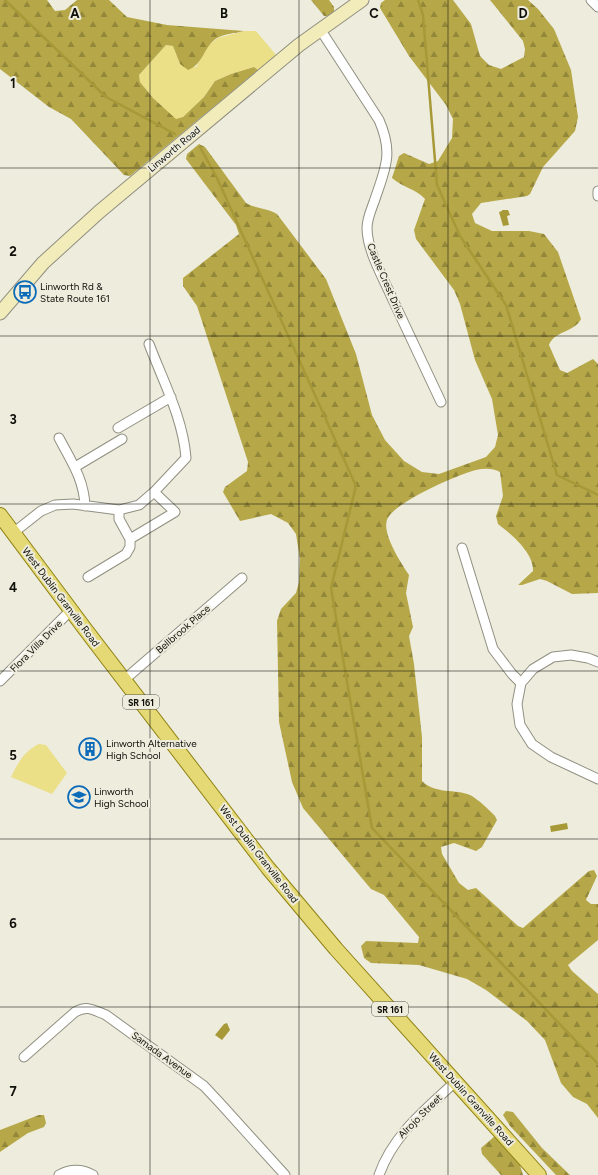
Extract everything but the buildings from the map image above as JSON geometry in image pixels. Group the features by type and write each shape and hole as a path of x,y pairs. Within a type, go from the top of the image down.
{"main road":[{"name":"Linworth Road","path":"0,313 43,263 84,225 293,50 362,0"},
{"name":"West Dublin Granville Road","path":"0,515 124,680 279,880 331,943 539,1175"}],"street":[{"path":"591,0 598,7"},
{"name":"Castle Crest Drive","path":"320,29 379,120 385,133 388,148 387,163 384,176 369,216 367,228 369,243 379,270 441,402"},
{"path":"598,191 598,196"},
{"path":"13,533 41,511 55,505 85,506 119,510 139,505 154,492 186,458 186,447 171,397 149,344"},
{"path":"118,428 171,397"},
{"path":"59,438 75,467 83,486 85,506"},
{"path":"75,467 122,439"},
{"path":"130,540 175,512 154,492"},
{"path":"88,577 126,554 130,547 130,540 119,520 119,510"},
{"path":"462,548 493,648 512,674 521,683"},
{"name":"Bellbrook Place","path":"124,680 242,578"},
{"name":"Flora Villa Drive","path":"0,681 71,610"},
{"path":"598,662 588,658 571,655 553,657 533,669 521,683 517,704 520,725 532,744 552,757 598,779"},
{"name":"Samada Avenue","path":"24,1057 81,1008 88,1007 106,1015 204,1086 285,1175"},
{"name":"Alrojo Street","path":"379,1175 382,1166 396,1140 410,1124 455,1082"},
{"path":"59,1175 71,1171 85,1172 93,1175"}],"shaded area":[{"path":"244,31 256,31 277,56 258,70 254,67 215,81 204,97 183,117 176,120 153,98 140,82 139,75 166,45 173,46 180,64 196,67 209,45 218,38"},
{"path":"502,210 508,210 510,215 507,216 509,225 503,226 499,212"},
{"path":"39,744 46,745 67,773 52,794 11,777 25,754"},
{"path":"567,823 568,829 551,832 550,826"},
{"path":"227,1023 230,1030 222,1040 215,1035 224,1024"}],"green space":[{"path":"0,0 47,0 55,11 65,10 77,0 109,0 127,17 167,25 244,31 217,38 209,46 201,60 188,70 180,64 173,46 166,45 139,75 140,82 153,98 176,119 183,117 204,97 215,81 254,67 258,70 130,176 124,175 71,119 49,107 0,69"},
{"path":"311,0 329,0 334,7 334,12 324,16"},
{"path":"385,0 453,0 471,24 480,56 489,65 501,69 524,57 525,49 523,41 490,0 528,0 538,9 554,29 571,70 578,117 575,131 543,167 530,194 527,196 481,203 472,214 475,223 492,231 529,231 544,234 558,252 581,319 574,327 555,337 549,345 560,370 567,373 593,359 598,364 598,593 572,594 540,579 518,585 533,571 532,564 530,557 521,544 498,524 496,516 503,496 500,472 491,469 476,470 427,490 392,513 387,520 386,526 393,548 409,575 406,593 413,627 409,636 414,664 422,737 422,781 439,790 470,795 487,808 497,820 482,847 476,851 454,843 441,847 442,854 459,883 468,890 476,888 518,926 523,928 589,871 594,870 597,876 586,900 591,904 598,904 598,940 568,965 572,971 598,994 598,1118 587,1104 573,1097 561,1083 545,1040 527,1021 486,990 467,979 419,965 371,963 364,958 361,946 366,941 418,943 419,937 384,895 371,889 303,808 292,782 279,722 277,621 281,609 296,593 299,582 300,559 296,534 288,523 271,514 240,521 223,492 225,487 247,471 248,462 197,306 183,286 183,278 239,234 236,225 186,159 187,154 199,144 205,147 246,203 277,214 326,279 356,354 372,415 385,440 404,461 422,472 439,474 486,457 495,447 498,435 492,399 475,360 460,304 454,290 416,239 414,230 425,199 392,178 399,156 404,153 429,164 438,161 452,138 453,119 446,105 409,56 380,8 381,3"},
{"path":"506,1111 513,1112 542,1148 570,1175 556,1175 510,1126 503,1115"},
{"path":"39,1115 44,1115 46,1123 44,1127 28,1133 0,1152 0,1130"},
{"path":"495,1136 519,1162 523,1175 501,1175 482,1154 481,1148"}],"waterway":[{"path":"5,0 106,97 175,134"},
{"path":"418,0 423,15 437,185 460,236 506,305 557,475 598,495"},
{"path":"200,147 217,178 356,486 331,588 372,828 598,1064"}],"place":[{"name":"Linworth Rd & State Route 161","path":"25,292"},
{"name":"Linworth Alternative High School","path":"90,749"},
{"name":"Linworth High School","path":"79,797"}]}
